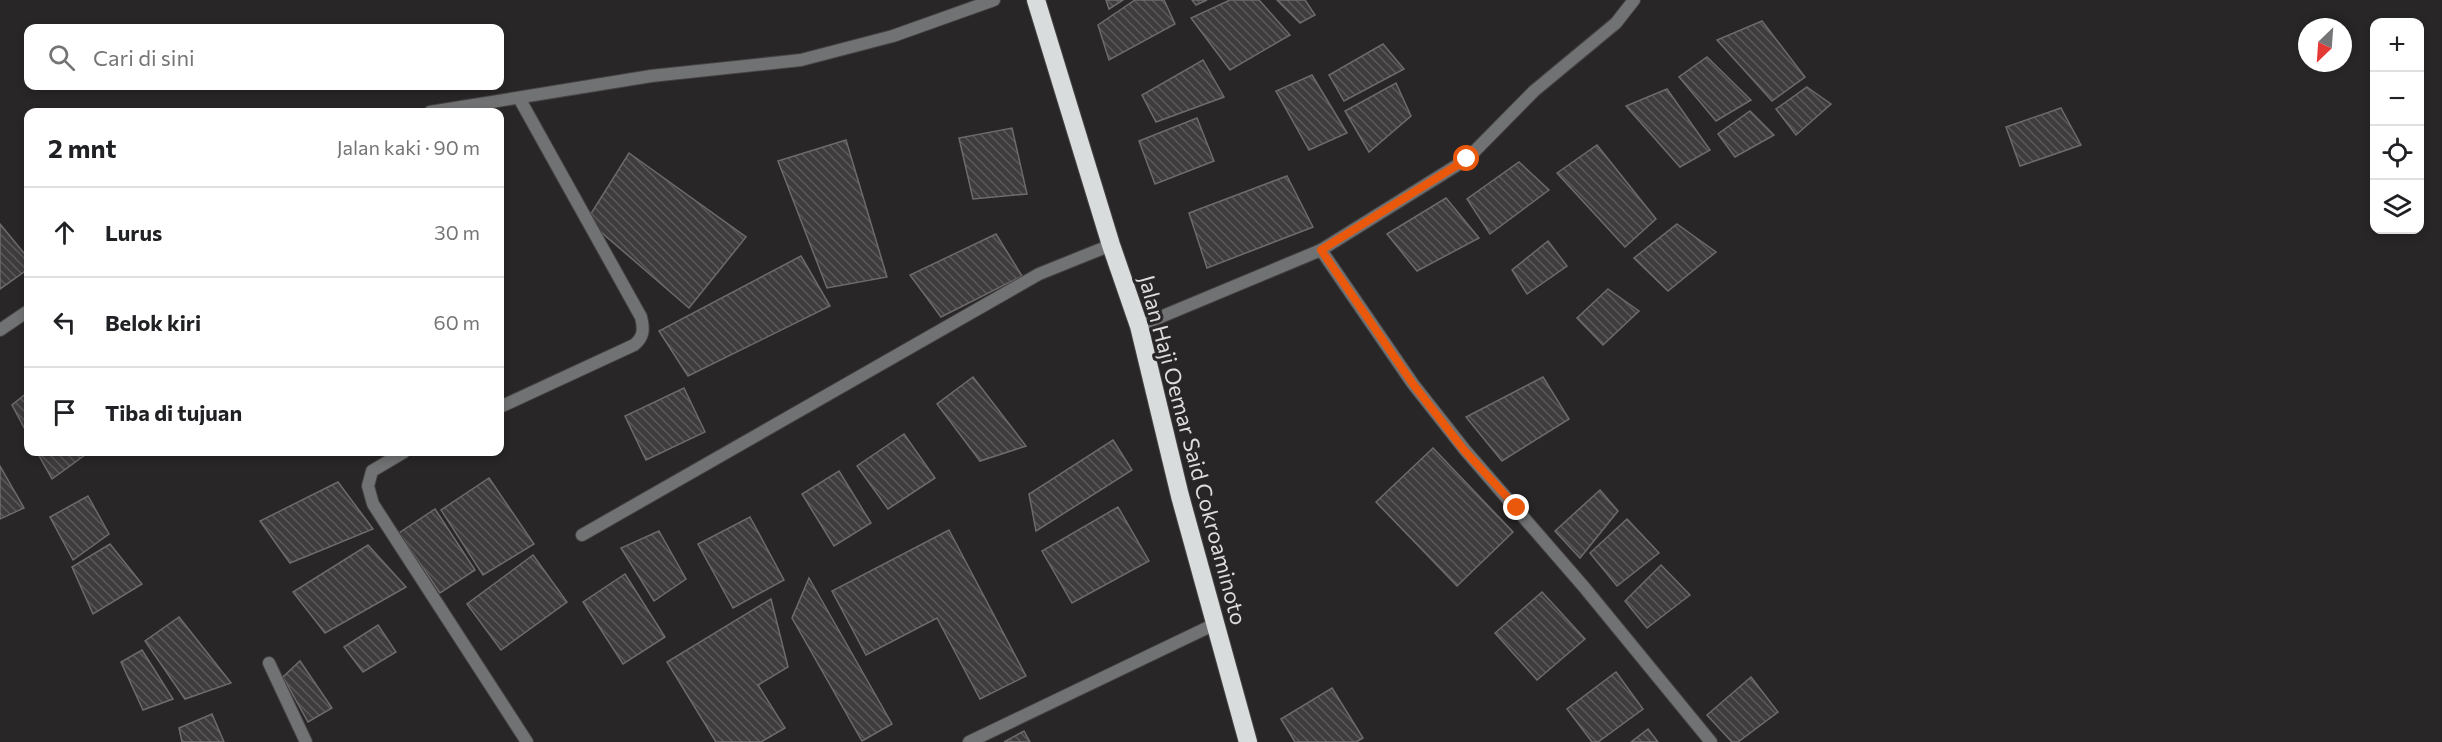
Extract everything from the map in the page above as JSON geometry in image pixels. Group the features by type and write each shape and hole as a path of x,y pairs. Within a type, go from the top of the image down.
{"highway":[{"name":"Jalan Haji Oemar Said Cokroaminoto","path":"1036,0 1111,245 1139,326 1180,496 1248,742"}],"street":[{"path":"455,108 651,76 801,60 893,36 994,0"},
{"path":"1139,326 1321,250 1467,159 1534,91 1616,23 1634,0"},
{"path":"504,405 634,345 639,340 643,327 641,317 519,98"},
{"path":"582,535 1039,274 1111,245"},
{"path":"1321,250 1413,384 1464,450 1584,587 1711,742"},
{"path":"0,330 24,313"},
{"path":"397,456 372,471 368,486 374,504 527,742"},
{"path":"969,742 1215,624"},
{"path":"269,663 306,742"}],"building":[{"path":"1106,0 1123,0 1109,9"},
{"path":"1135,0 1164,0 1175,24 1109,60 1098,25"},
{"path":"1192,0 1207,0 1196,5"},
{"path":"1230,0 1259,0 1290,35 1230,70 1191,18"},
{"path":"1277,0 1305,0 1315,15 1300,23"},
{"path":"1762,21 1805,77 1772,101 1717,40"},
{"path":"1383,44 1404,69 1344,101 1329,75"},
{"path":"1707,57 1751,100 1716,121 1679,77"},
{"path":"1203,60 1224,97 1156,122 1142,95"},
{"path":"1312,75 1347,133 1309,150 1276,91"},
{"path":"1396,83 1411,116 1369,152 1345,111"},
{"path":"1807,87 1831,104 1796,135 1776,109"},
{"path":"1667,89 1710,150 1680,167 1626,106"},
{"path":"2061,108 2081,145 2020,166 2006,127"},
{"path":"1750,111 1774,135 1735,157 1718,134"},
{"path":"1197,118 1214,161 1155,184 1139,141"},
{"path":"1012,128 1027,194 973,199 959,138"},
{"path":"846,140 887,277 827,288 778,161"},
{"path":"1597,145 1656,219 1625,247 1557,173"},
{"path":"629,153 746,237 689,308 587,220"},
{"path":"1519,162 1549,190 1490,234 1467,199"},
{"path":"1287,176 1313,227 1207,268 1189,213"},
{"path":"1446,198 1479,238 1417,271 1387,234"},
{"path":"0,224 24,253 24,272 0,289"},
{"path":"1677,224 1716,252 1668,291 1634,258"},
{"path":"996,234 1022,276 941,317 910,275"},
{"path":"1548,241 1567,266 1527,294 1512,270"},
{"path":"801,256 830,306 688,376 659,331"},
{"path":"1608,289 1639,311 1603,345 1577,318"},
{"path":"973,377 1026,446 980,461 937,404"},
{"path":"1543,377 1569,419 1502,461 1466,417"},
{"path":"684,388 705,432 646,460 625,416"},
{"path":"24,395 24,428 12,405"},
{"path":"904,434 935,478 888,509 857,466"},
{"path":"1113,440 1132,470 1036,531 1029,494"},
{"path":"1433,448 1513,532 1457,586 1376,502"},
{"path":"39,456 84,456 52,479"},
{"path":"0,466 24,508 0,519"},
{"path":"839,471 871,523 834,546 802,494"},
{"path":"489,478 534,544 483,575 441,510"},
{"path":"338,482 373,529 290,563 260,521"},
{"path":"1600,490 1618,511 1580,558 1555,531"},
{"path":"88,496 109,534 73,560 50,517"},
{"path":"1118,507 1149,561 1072,603 1042,551"},
{"path":"435,509 475,570 440,593 399,533"},
{"path":"750,517 784,580 733,608 698,544"},
{"path":"1627,519 1659,553 1617,586 1590,553"},
{"path":"949,530 1026,676 980,699 937,618 866,655 832,591"},
{"path":"659,531 686,579 654,601 621,548"},
{"path":"110,544 142,584 93,614 72,567"},
{"path":"368,545 406,587 325,633 293,592"},
{"path":"533,555 567,602 501,650 467,604"},
{"path":"1661,565 1690,595 1647,628 1625,601"},
{"path":"625,574 665,637 623,664 583,602"},
{"path":"809,578 892,724 862,741 792,618"},
{"path":"1542,592 1585,639 1537,680 1495,633"},
{"path":"771,599 788,667 758,685 785,728 761,742 716,742 667,662"},
{"path":"179,617 231,683 185,699 145,641"},
{"path":"378,625 396,652 363,672 344,647"},
{"path":"142,650 173,699 143,710 121,662"},
{"path":"300,661 332,708 308,722 283,677"},
{"path":"1616,672 1643,709 1598,742 1592,742 1567,709"},
{"path":"1751,677 1778,712 1738,742 1732,742 1707,715"},
{"path":"1332,688 1363,738 1356,742 1295,742 1281,719"},
{"path":"212,714 224,742 182,742 179,728"},
{"path":"1648,729 1658,742 1631,742"},
{"path":"1024,731 1030,742 1004,742"}],"route":[{"path":"1467,159 1321,250 1413,384 1464,450 1517,508"}]}
